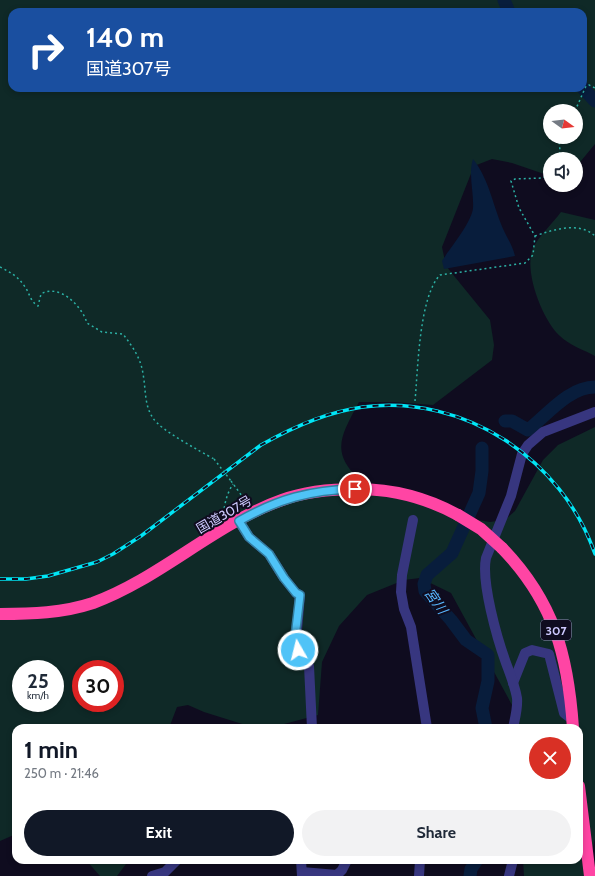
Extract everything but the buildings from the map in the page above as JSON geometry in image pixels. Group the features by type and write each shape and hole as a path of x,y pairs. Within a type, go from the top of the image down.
{"highway":[{"name":"国道307号","path":"0,614 60,611 93,603 141,580 225,528 283,500 311,493 342,490 370,490 398,493 434,504 458,515 481,529 502,548 532,584 541,597 555,626 563,656 573,724"},
{"path":"583,819 590,876"}],"street":[{"path":"514,724 517,711 517,697 501,648 489,597 484,566 486,558 510,496 522,454 528,445 543,432 595,412"},
{"path":"413,520 402,575 401,592 404,609 411,627 426,724"},
{"path":"239,521 249,537 269,554 284,578 296,593 300,595 296,641 298,650 309,666 312,724"},
{"path":"513,683 524,653 532,650 540,650 549,654 564,713 573,724"},
{"path":"152,876 165,874 174,864"},
{"path":"301,864 302,874 337,875 345,864"},
{"path":"419,876 420,864"},
{"path":"509,876 512,864"}],"path":[{"path":"578,104 583,92"},
{"path":"415,401 425,308 434,282 440,275 525,263 533,255 535,236 518,208 511,181 515,179 543,178"},
{"path":"535,236 556,229 577,228 595,236"},
{"path":"0,267 15,275 25,287 32,303 38,306 41,294 46,291 62,293 78,307 85,316 87,323 102,332 123,334 138,357 143,373 149,411 154,420 185,443 214,459 242,496"},
{"path":"225,528 223,511 233,484"}],"green space":[{"path":"0,0 595,0 595,144 583,159 583,152 543,152 543,174 512,163 492,159 474,166 442,247 446,266 490,320 494,345 492,360 433,405 394,402 359,402 346,427 341,447 347,465 367,487 459,517 490,522 505,520 515,511 543,460 558,445 595,427 595,839 585,876 524,876 523,864 583,864 583,724 518,724 518,716 451,593 420,578 404,580 367,595 339,626 322,662 318,715 284,724 242,724 204,712 188,705 177,707 171,724 12,724 12,836 0,841"},
{"path":"561,212 595,220 595,356 568,342 560,336 547,319 536,295 531,269 533,248"},
{"path":"90,864 126,864 117,876 100,876"}],"water":[{"path":"473,159 479,167 487,185 501,224 515,256 444,269 442,261 472,214 473,202 471,171"}],"waterway":[{"name":"宮川","path":"504,0 507,8"},
{"name":"宮川","path":"587,92 595,101"},
{"name":"宮川","path":"505,421 512,421 528,430 559,402 568,396 576,391 595,387"},
{"name":"宮川","path":"482,448 482,471 479,493 452,553 427,575 424,584 425,591 451,620 466,640 488,655 488,681 482,708 485,724"},
{"name":"宮川","path":"470,876 471,869 474,864"}],"railway":[{"path":"0,579 26,579 48,576 97,562 113,554 141,536 261,445 285,432 323,416 363,407 401,406 438,411 473,423 505,440 534,462 559,489 580,520 595,554"}],"route":[{"path":"298,650 295,637 300,595 296,593 284,578 273,558 252,541 239,521 274,503 300,494 355,489"}]}
